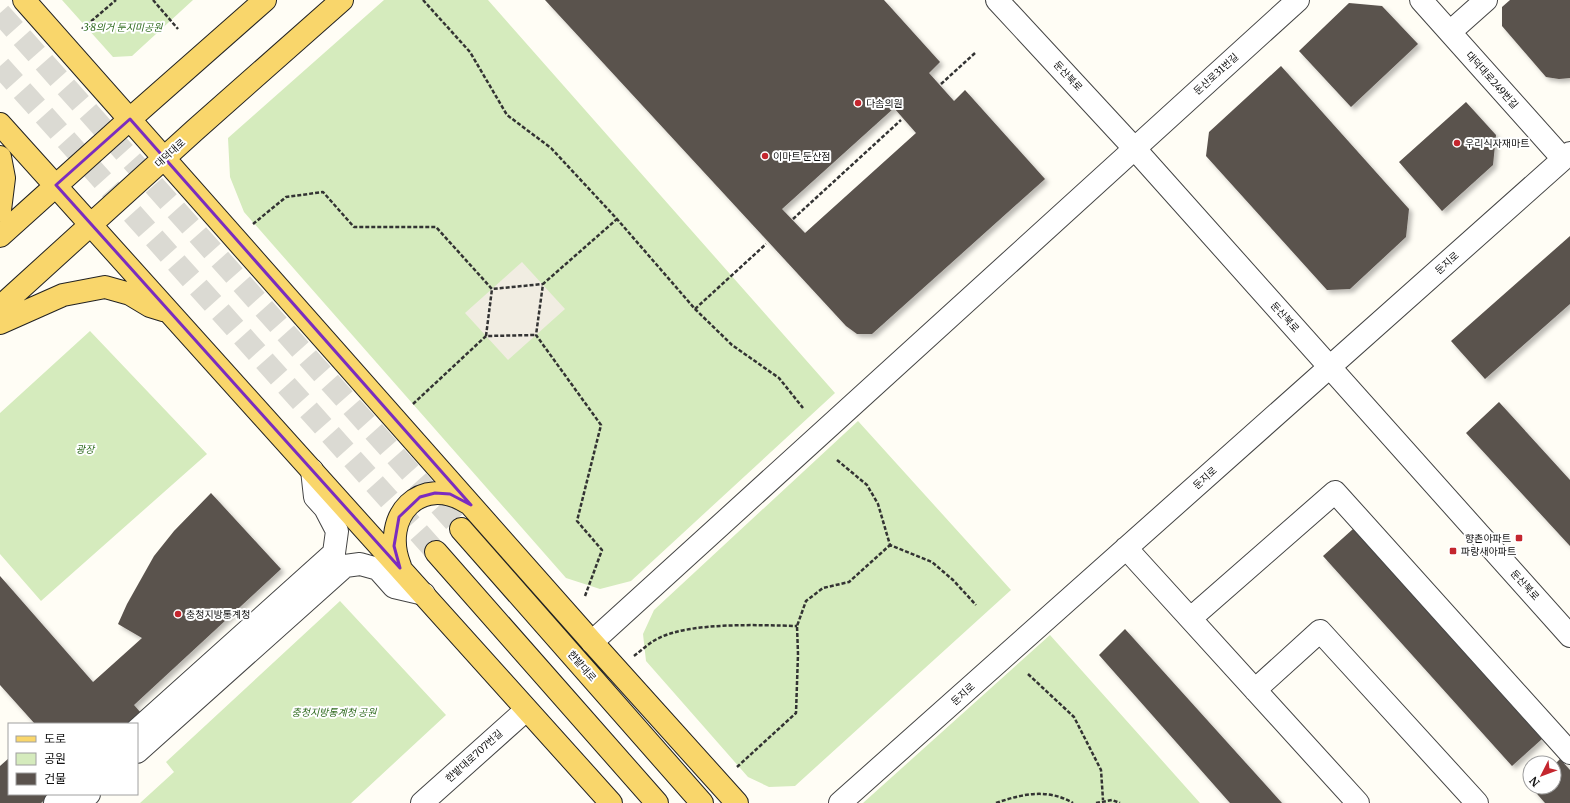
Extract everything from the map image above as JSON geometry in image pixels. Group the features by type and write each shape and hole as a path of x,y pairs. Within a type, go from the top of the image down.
{"main road":[{"path":"24,0 165,157 592,642 737,803"},
{"path":"0,236 130,118 265,0"},
{"name":"대덕대로","path":"0,307 165,157 342,0"},
{"path":"0,124 611,803"},
{"path":"0,157 4,178 0,210"},
{"path":"0,323 63,295 105,287 130,294 150,306 170,312"},
{"path":"400,568 394,546 394,531 398,517 408,505 420,497 435,493 450,494 471,504"},
{"name":"한밭대로","path":"461,529 702,803"},
{"path":"436,552 657,803"}],"street":[{"name":"둔산북로","path":"998,0 1134,148 1331,367 1570,636"},
{"name":"둔산로31번길","path":"592,642 1298,0"},
{"name":"대덕대로249번길","path":"1421,0 1567,156"},
{"path":"1450,32 1486,0"},
{"name":"둔지로","path":"840,803 1567,156"},
{"path":"138,729 334,554 337,531 325,508 315,497 312,470"},
{"path":"1191,618 1335,492 1570,753"},
{"path":"1126,548 1358,803"},
{"path":"138,751 345,566 360,564 378,570 394,587 424,594"},
{"path":"1255,690 1320,631 1477,803"},
{"name":"한밭대로707번길","path":"422,803 526,710"},
{"path":"55,803 64,795"},
{"path":"79,803 88,795"}],"path":[{"path":"82,29 116,0"},
{"path":"153,0 178,29"},
{"path":"423,0 470,52 507,115 551,148 617,219 695,309 732,345 779,378 804,408"},
{"path":"941,84 975,53"},
{"path":"793,219 901,120"},
{"path":"252,224 286,197 323,192 354,227 436,227 492,289 486,336 413,404"},
{"path":"492,289 543,284 617,219"},
{"path":"695,309 766,244"},
{"path":"543,284 536,335 601,425 577,521 602,550 585,596"},
{"path":"486,336 536,335"},
{"path":"837,460 867,485 878,504 890,545"},
{"path":"890,545 932,562 953,580 976,605"},
{"path":"734,769 796,713 798,654 796,626 806,601 823,588 849,582 890,545"},
{"path":"631,658 658,638 677,631 723,626 796,626"},
{"path":"1028,674 1074,717 1101,770 1103,800"},
{"path":"996,803 1020,795 1044,793 1065,798 1073,803"},
{"path":"1096,803 1103,800 1112,800 1120,803"}],"highlighted area":[{"path":"130,119 471,505 450,494 435,493 420,497 399,517 394,546 400,568 56,185"}],"green space":[{"name":"3·8의거 둔지미공원","path":"62,0 193,0 132,56 113,57"},
{"path":"384,0 488,0 835,393 631,581 600,589 566,578 244,212 230,177 228,138"},
{"name":"광장","path":"90,331 207,454 41,601 0,554 0,413"},
{"path":"858,421 1011,590 795,786 769,787 748,777 646,661 643,634 654,610"},
{"name":"충청지방통계청 공원","path":"340,601 446,715 351,803 140,803 174,772 166,762"},
{"path":"1050,635 1200,803 863,803"}],"shaded area":[{"path":"522,262 565,309 508,360 465,313"}],"building":[{"name":"이마트 둔산점","path":"545,0 884,0 940,62 929,73 954,101 965,90 1045,179 872,334 857,334 846,326","holes":["894,108 916,133 805,233 782,209"]},
{"path":"1510,0 1570,0 1570,78 1559,79 1546,77 1502,26 1502,7"},
{"path":"1349,3 1382,6 1418,44 1351,107 1299,51"},
{"path":"1281,66 1409,209 1406,237 1350,289 1327,290 1206,156 1209,132"},
{"path":"1466,102 1496,135 1493,165 1442,211 1399,162"},
{"path":"1570,236 1570,304 1485,379 1451,341"},
{"path":"1499,402 1570,480 1570,546 1466,433"},
{"name":"충청지방통계청","path":"211,493 281,569 134,705 141,713 129,723 34,723 0,685 0,576 93,682 142,638 118,624 127,604 154,556 174,531"},
{"path":"1353,529 1542,739 1524,755 1522,755 1522,757 1512,766 1323,556"},
{"path":"1125,629 1282,803 1230,803 1099,655"},
{"path":"8,759 8,795 50,795 41,803 0,803 0,766"},
{"path":"1562,761 1570,770 1570,803 1545,803 1538,795 1562,795"}],"tunnel":[{"path":"0,13 461,529"},
{"path":"0,66 436,552"}],"place":[{"name":"다솜의원","path":"858,103"},
{"name":"우리식자재마트","path":"1457,143"},
{"name":"이마트 둔산점","path":"765,156"},
{"name":"향촌아파트","path":"1519,538"},
{"name":"파랑새아파트","path":"1453,551"},
{"name":"충청지방통계청","path":"178,614"}]}
